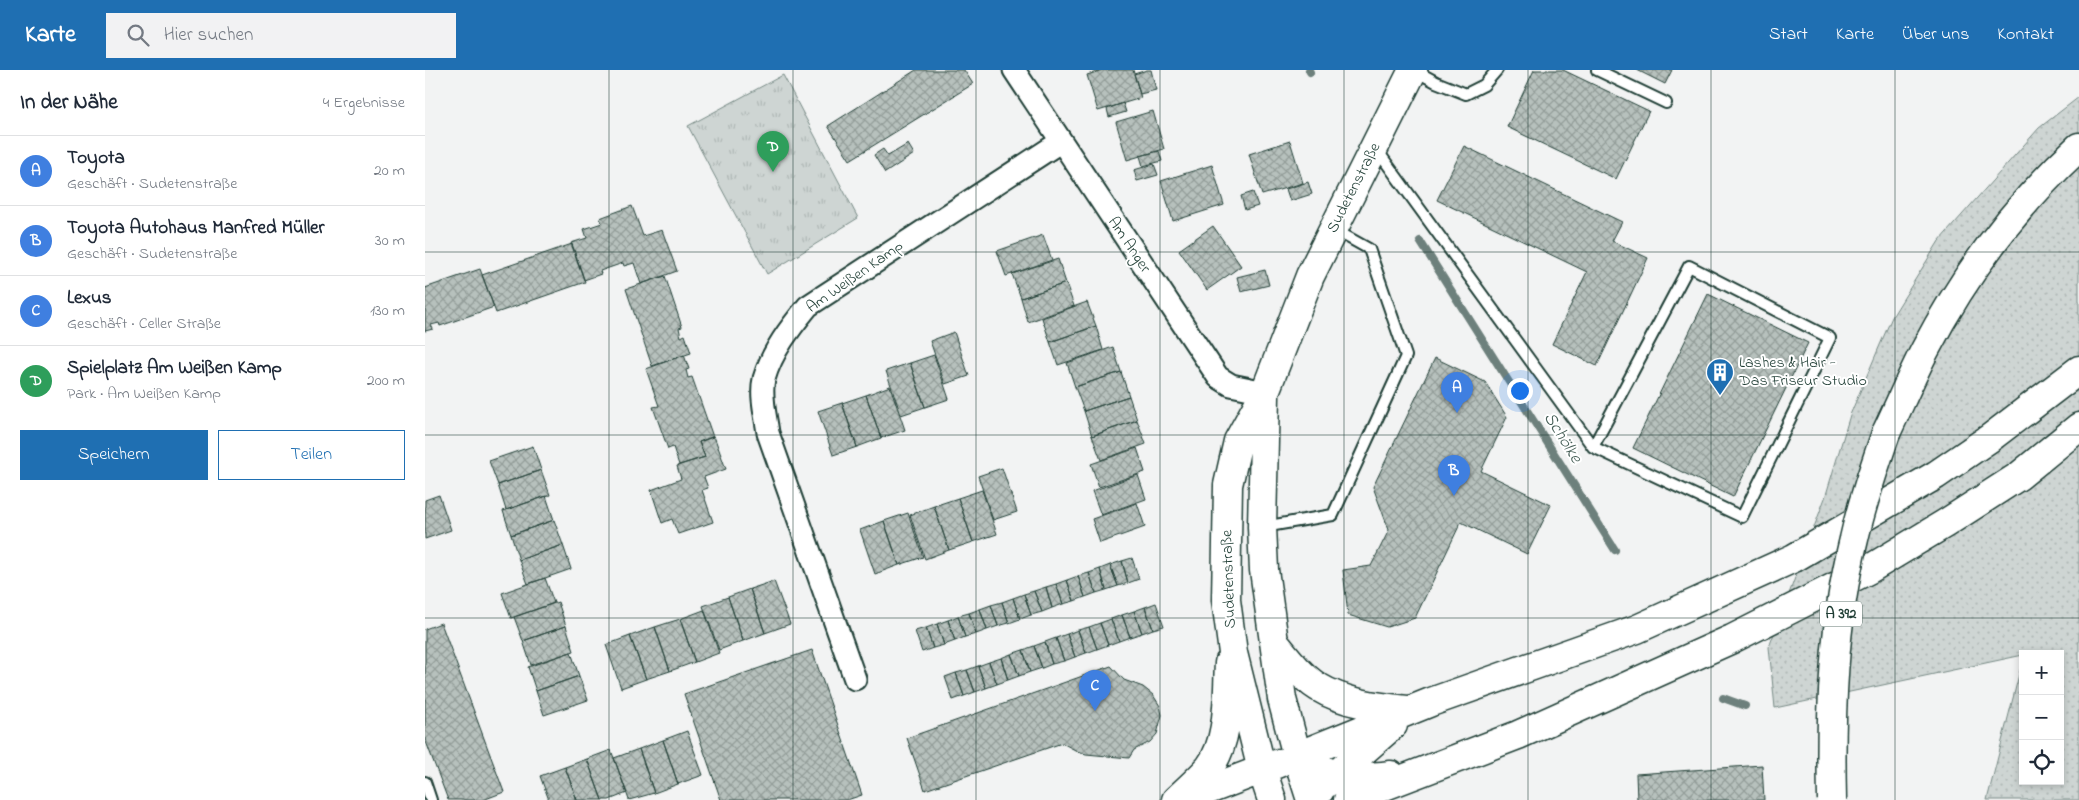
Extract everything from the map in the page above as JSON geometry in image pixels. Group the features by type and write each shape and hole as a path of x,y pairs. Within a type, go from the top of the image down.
{"main road":[{"name":"Sudetenstraße","path":"1272,773 1231,637 1226,600 1228,485 1238,441 1265,392 1310,276 1413,70"},
{"name":"A 392","path":"1832,800 1830,730 1837,642 1853,540 1867,486 1886,434 1925,350 1970,273 2056,168 2079,147"},
{"path":"1272,773 1409,711 1637,629 1794,558 1937,474 1990,438 2079,370"},
{"name":"Sudetenstraße","path":"1265,392 1262,527 1264,570 1282,699 1272,773"},
{"path":"1348,800 1518,736 1732,639 1868,570 2019,476 2079,427"},
{"path":"1176,800 1209,767 1220,742 1225,727 1231,637"},
{"path":"1275,643 1296,668 1319,688 1349,700 1409,711"},
{"path":"1272,773 1312,800 1335,775 1409,711"},
{"path":"1181,800 1272,773 1315,766 1335,775 1358,777 1427,770"},
{"path":"1398,800 1427,770"}],"street":[{"name":"Am Anger","path":"1013,70 1218,376 1231,385 1265,392"},
{"name":"Am Weißen Kamp","path":"855,678 768,433 764,403 764,380 782,338 808,306 1060,142"}],"lane":[{"path":"1413,70 1466,94 1484,85 1497,70"},
{"path":"1597,70 1667,104"},
{"path":"1375,148 1593,448 1742,517 1830,338 1689,266 1593,448"},
{"path":"1262,527 1333,515 1407,356 1369,249 1334,229"},
{"path":"425,782 431,800"}],"green space":[{"path":"783,75 858,218 767,274 688,126"},
{"path":"2079,97 2079,800 1987,800 2019,675 2019,785 2064,785 2064,650 2019,650 2019,656 1775,708 1769,647 1825,498 1850,415 1892,317 1939,241 2039,128"}],"building":[{"path":"916,70 964,70 973,84 850,160 828,126"},
{"path":"1103,70 1133,70 1141,98 1098,111 1087,75"},
{"path":"1151,70 1156,90 1140,94 1134,74"},
{"path":"1534,70 1563,70 1649,111 1616,179 1507,127"},
{"path":"1637,70 1672,70 1665,84"},
{"path":"1123,103 1126,112 1109,117 1107,109"},
{"path":"1153,111 1164,149 1127,160 1116,122"},
{"path":"1290,141 1303,183 1262,195 1249,154"},
{"path":"908,144 914,154 885,173 874,155 883,149 888,156"},
{"path":"1464,146 1622,222 1612,241 1648,258 1597,366 1552,344 1587,272 1437,200"},
{"path":"1159,151 1162,161 1143,166 1140,156"},
{"path":"1154,164 1158,175 1137,181 1134,170"},
{"path":"1212,165 1224,205 1173,221 1161,181"},
{"path":"1308,182 1312,194 1290,201 1286,189"},
{"path":"1253,192 1258,206 1245,210 1241,196"},
{"path":"632,206 643,236 662,230 677,271 641,284 634,263 624,266 623,263 600,271 601,274 584,280 571,243 587,238 584,229 602,223 600,218"},
{"path":"1213,226 1241,266 1207,290 1179,250"},
{"path":"1043,235 1052,260 1006,276 997,251"},
{"path":"572,244 585,282 496,313 482,275"},
{"path":"1058,259 1066,283 1021,298 1012,274"},
{"path":"480,269 494,307 440,326 439,323 431,325 433,329 425,331 425,288"},
{"path":"1265,270 1269,285 1241,292 1237,277"},
{"path":"665,276 682,327 679,328 681,337 685,335 691,353 652,366 626,289"},
{"path":"1066,283 1074,306 1028,322 1021,298"},
{"name":"Lashes & Hair - Das Friseur Studio","path":"1708,294 1808,343 1733,497 1633,448"},
{"path":"1087,302 1096,326 1050,342 1042,318"},
{"path":"1096,326 1103,350 1058,365 1050,342"},
{"path":"954,332 969,376 945,384 930,341"},
{"path":"1113,347 1121,372 1075,387 1067,363"},
{"path":"684,355 689,369 686,370 688,378 692,377 713,437 699,442 705,457 679,465 673,447 668,449 653,407 659,406 646,369"},
{"path":"934,355 949,399 925,407 910,363"},
{"path":"1435,358 1485,382 1507,417 1481,471 1551,505 1527,554 1461,522 1415,618 1387,627 1348,615 1343,570 1371,566 1389,530 1373,487"},
{"path":"910,363 925,407 901,415 886,371"},
{"path":"1121,372 1129,396 1084,411 1075,387"},
{"path":"890,386 905,430 881,438 866,395"},
{"path":"866,395 881,438 857,447 842,403"},
{"path":"1129,396 1137,420 1092,436 1084,411"},
{"path":"842,403 857,447 833,455 818,411"},
{"path":"1137,420 1146,444 1101,460 1092,436"},
{"path":"714,436 726,469 704,477 708,488 702,490 713,522 678,534 672,519 662,523 651,490 681,479 677,466 705,457 699,442"},
{"path":"533,446 541,470 498,485 489,461"},
{"path":"1137,448 1145,472 1099,487 1091,464"},
{"path":"1002,468 1017,512 993,520 978,476"},
{"path":"541,470 550,495 506,510 498,485"},
{"path":"1138,475 1146,499 1101,515 1092,491"},
{"path":"982,490 997,534 973,542 958,498"},
{"path":"439,495 451,530 425,539 425,500"},
{"path":"546,496 554,520 511,535 503,511"},
{"path":"958,498 973,542 949,550 934,506"},
{"path":"1137,503 1145,527 1100,543 1092,519"},
{"path":"934,506 949,550 925,559 910,515"},
{"path":"908,513 923,557 899,565 884,521"},
{"path":"554,520 563,545 519,560 511,535"},
{"path":"884,521 899,565 875,574 860,530"},
{"path":"563,545 571,569 528,584 519,560"},
{"path":"1132,558 1139,579 1128,583 1122,561"},
{"path":"1122,561 1128,583 1118,586 1110,565"},
{"path":"1110,565 1118,586 1106,590 1100,569"},
{"path":"1100,569 1106,590 1096,593 1089,573"},
{"path":"1089,573 1096,593 1085,597 1078,576"},
{"path":"1078,576 1085,597 1074,601 1067,580"},
{"path":"545,578 554,603 511,618 502,593"},
{"path":"1067,580 1074,601 1063,604 1056,584"},
{"path":"774,581 790,624 765,633 750,589"},
{"path":"1056,584 1063,604 1052,608 1046,587"},
{"path":"1046,587 1052,608 1042,612 1034,591"},
{"path":"750,589 765,633 743,641 728,597"},
{"path":"1034,591 1042,612 1031,615 1024,594"},
{"path":"1024,594 1031,615 1020,619 1013,598"},
{"path":"728,597 743,641 719,650 703,606"},
{"path":"1013,598 1020,619 1009,623 1002,602"},
{"path":"558,602 566,626 523,641 514,617"},
{"path":"1002,602 1009,623 998,626 991,605"},
{"path":"1156,603 1164,626 1153,629 1145,607"},
{"path":"991,605 998,626 987,630 980,609"},
{"path":"1145,607 1153,629 1142,633 1134,611"},
{"path":"980,609 987,630 976,634 969,613"},
{"path":"704,610 719,653 695,662 680,619"},
{"path":"1134,611 1142,633 1130,637 1122,615"},
{"path":"969,613 976,634 965,637 958,616"},
{"path":"1122,615 1130,637 1119,641 1111,619"},
{"path":"958,616 965,637 955,641 948,620"},
{"path":"680,619 695,662 670,671 655,627"},
{"path":"1111,619 1119,641 1108,645 1100,623"},
{"path":"948,620 955,641 944,645 937,624"},
{"path":"441,623 504,792 483,800 448,800 425,739 425,629"},
{"path":"1100,623 1108,645 1097,649 1089,627"},
{"path":"937,624 944,645 933,648 926,628"},
{"path":"566,626 574,651 531,665 523,641"},
{"path":"655,627 670,671 646,679 630,636"},
{"path":"1089,627 1097,649 1086,653 1078,630"},
{"path":"926,628 933,648 922,652 915,631"},
{"path":"1078,630 1086,653 1075,657 1067,634"},
{"path":"1067,634 1075,657 1064,661 1056,638"},
{"path":"630,636 646,679 621,688 606,645"},
{"path":"1056,638 1064,661 1052,664 1045,642"},
{"path":"1045,642 1052,664 1042,668 1034,646"},
{"path":"1034,646 1042,668 1030,672 1023,650"},
{"path":"812,650 862,795 847,800 721,800 684,694"},
{"path":"1023,650 1030,672 1019,676 1011,654"},
{"path":"571,652 579,676 536,691 528,667"},
{"path":"1011,654 1019,676 1008,680 1001,658"},
{"path":"1001,658 1008,680 997,684 989,662"},
{"path":"989,662 997,684 986,688 978,666"},
{"path":"978,666 986,688 975,692 967,670"},
{"path":"1111,666 1124,680 1143,687 1153,695 1160,706 1162,715 1157,734 1150,742 1134,750 1129,758 1086,754 1062,743 925,790 907,738"},
{"path":"967,670 975,692 964,696 956,673"},
{"path":"956,673 964,696 953,700 945,677"},
{"path":"579,676 588,700 544,715 536,691"},
{"path":"687,731 703,775 678,784 663,740"},
{"path":"663,740 678,784 654,793 639,749"},
{"path":"639,749 654,793 629,800 614,758"},
{"path":"611,750 627,793 609,800 602,800 587,759"},
{"path":"587,759 602,800 577,800 565,767"},
{"path":"1762,765 1764,800 1637,800 1636,774"},
{"path":"565,767 577,800 549,800 540,776"}],"waterway":[{"name":"Schölke","path":"1420,241 1615,550"},
{"name":"Schölke","path":"1723,698 1745,706"}],"place":[{"name":"Spielplatz Am Weißen Kamp","path":"773,172"},
{"name":"Lashes & Hair - Das Friseur Studio","path":"1720,396"},
{"name":"Toyota","path":"1457,413"},
{"name":"Toyota Autohaus Manfred Müller","path":"1454,496"},
{"name":"Lexus","path":"1095,711"}]}
